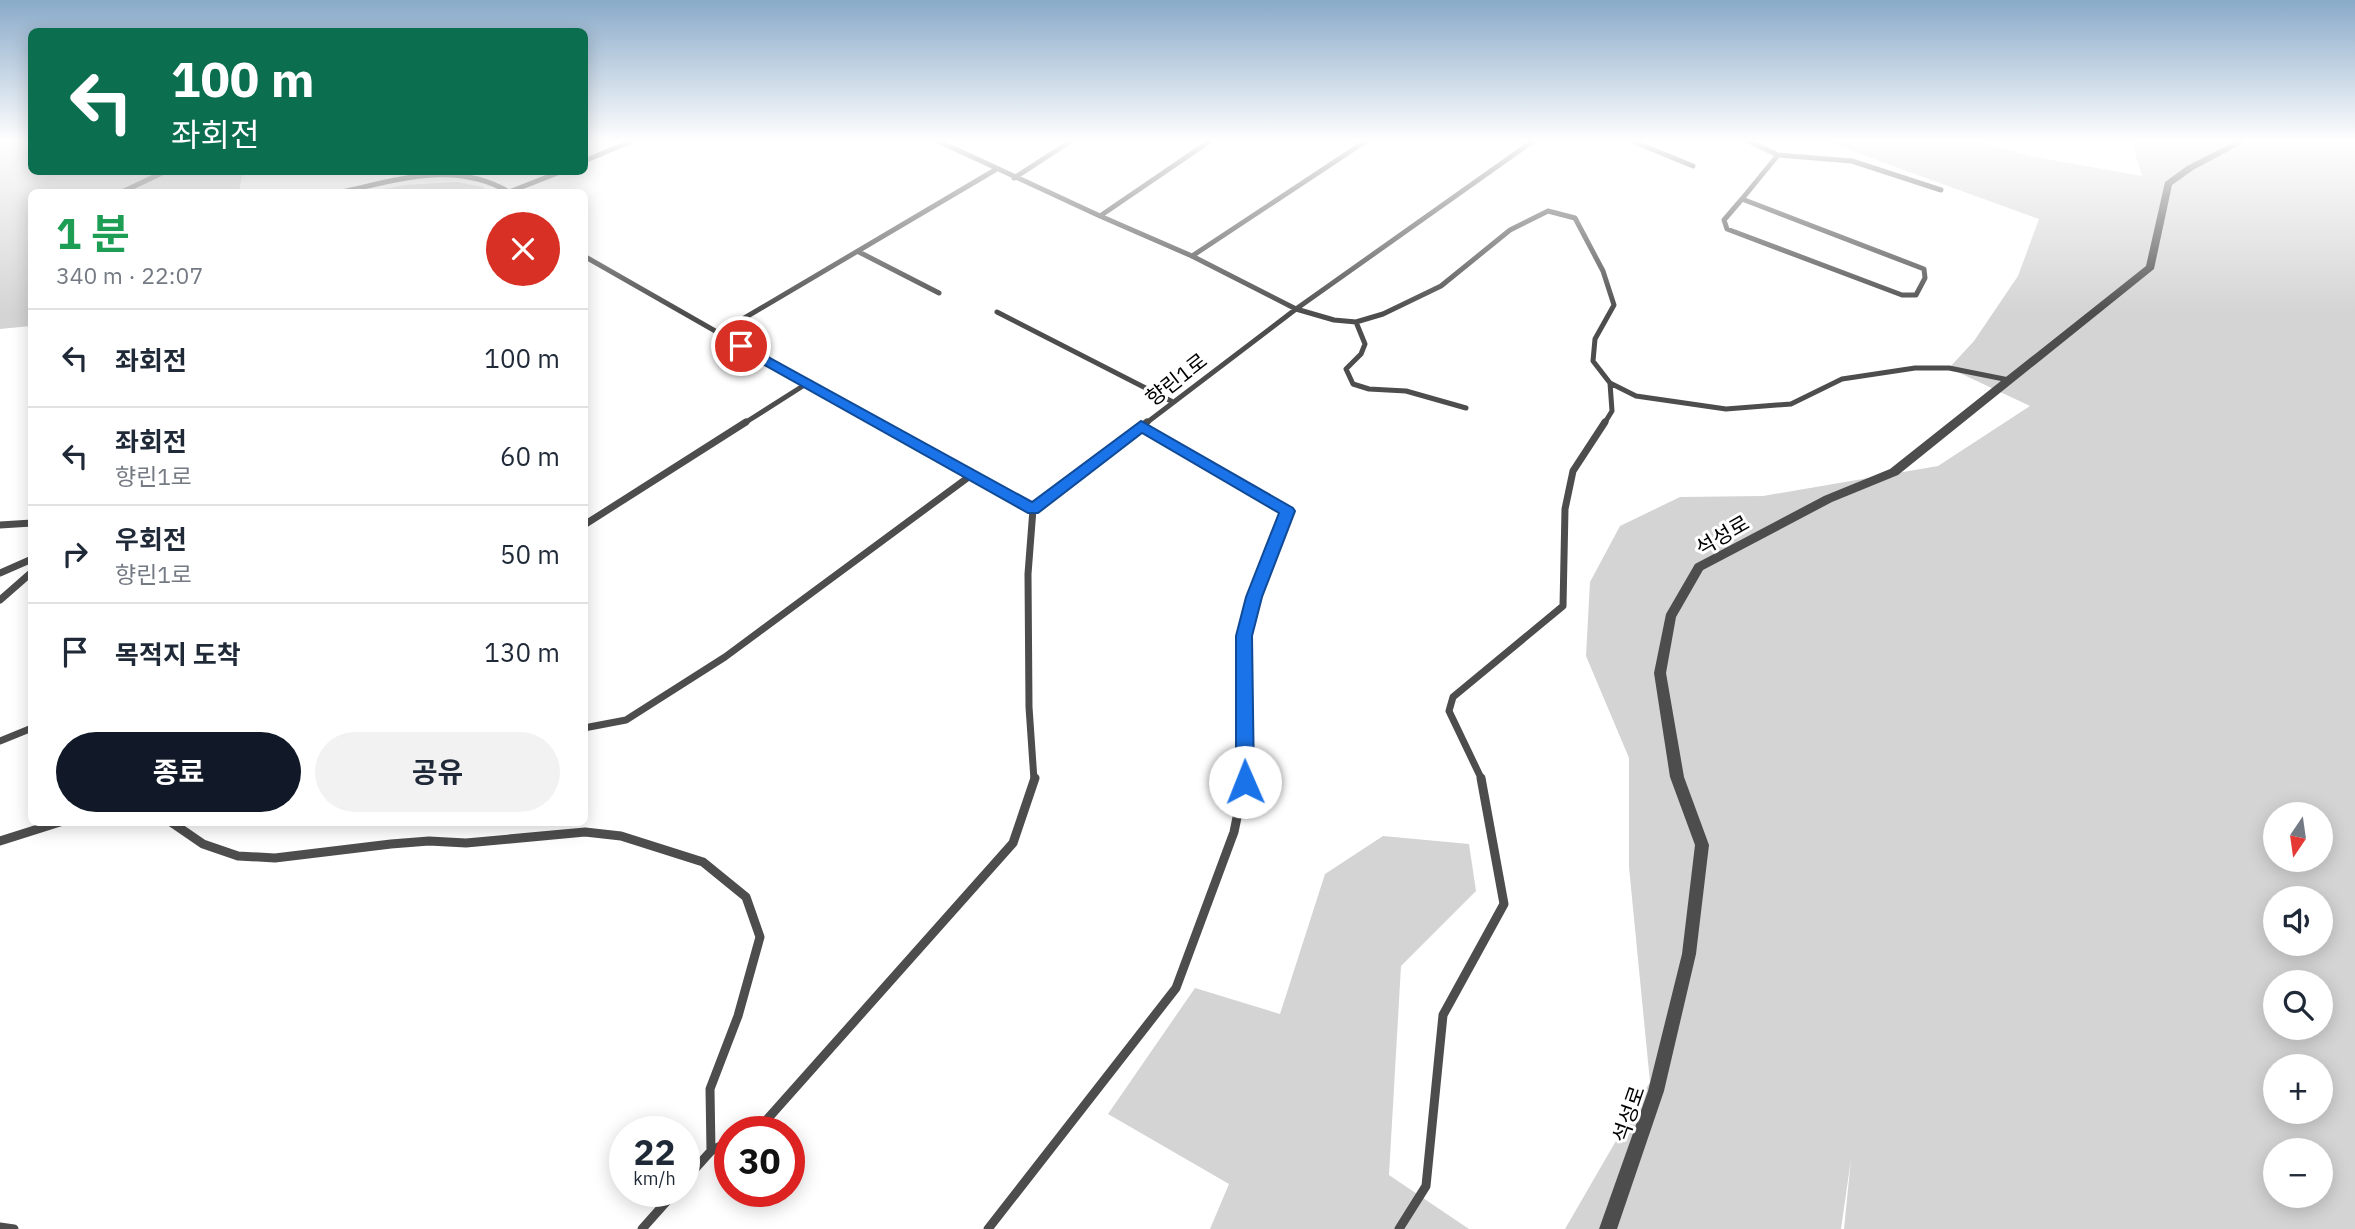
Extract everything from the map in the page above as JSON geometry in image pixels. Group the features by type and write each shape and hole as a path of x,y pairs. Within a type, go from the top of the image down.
{"street":[{"path":"719,333 948,198"},
{"path":"1060,198 1192,256 1296,309 1334,320 1356,322 1383,314 1440,286 1510,230 1548,211 1575,218 1595,253 1614,305 1595,339 1593,361 1610,383 1636,396 1726,410 1791,404 1842,379 1914,368 1949,368 2009,380"},
{"path":"1100,216 1126,198"},
{"path":"1192,256 1279,198"},
{"name":"향린1로","path":"1033,509 1171,401 1451,198"},
{"path":"1740,198 1724,220 1727,229 1902,295 1916,295 1925,278 1924,268 1741,198"},
{"name":"석성로","path":"1608,1229 1656,1091 1689,954 1702,845 1677,777 1660,673 1670,617 1699,567 1828,499 1894,472 2151,267 2165,198"},
{"path":"859,252 939,293"},
{"path":"588,258 806,384 1033,509 1028,574 1028,707 1035,778 1013,843 770,1116"},
{"path":"997,312 1171,401"},
{"path":"1356,322 1365,344 1361,354 1346,369 1353,384 1369,389 1406,391 1466,408"},
{"path":"1399,1229 1426,1186 1443,1015 1504,904 1483,783 1450,711 1453,697 1563,606 1567,496 1573,471 1612,411 1610,383"},
{"path":"588,522 806,384"},
{"path":"988,1229 1176,988 1234,832 1245,782 1244,636 1254,597 1287,511 1141,426"},
{"path":"588,727 626,720 725,657 970,476"},
{"path":"0,525 28,523"},
{"path":"0,573 28,561"},
{"path":"0,600 28,576"},
{"path":"0,741 28,729"},
{"path":"0,841 47,826"},
{"path":"175,826 234,857 308,858 387,843 450,840 466,843 584,832 621,836 703,862 746,897 760,937 738,1016 710,1089 711,1151"},
{"path":"700,1163 714,1150"},
{"path":"642,1229 662,1207"},
{"path":"0,1227 14,1229"}],"shaded area":[{"path":"0,198 28,198 28,326 0,329"},
{"path":"1982,198 2355,198 2355,1229 1844,1229 1851,1159 1841,1229 1565,1229 1650,1082 1629,867 1629,758 1586,656 1590,582 1620,526 1680,497 1763,496 1938,466 2030,406 1949,368 1974,341 2018,276 2039,219"},
{"path":"1383,836 1469,844 1476,891 1401,966 1389,1175 1469,1229 1210,1229 1229,1184 1108,1114 1195,988 1280,1014 1325,874"}],"route":[{"path":"741,346 1033,509 1141,426 1287,511 1254,597 1244,636 1245,782"}]}
